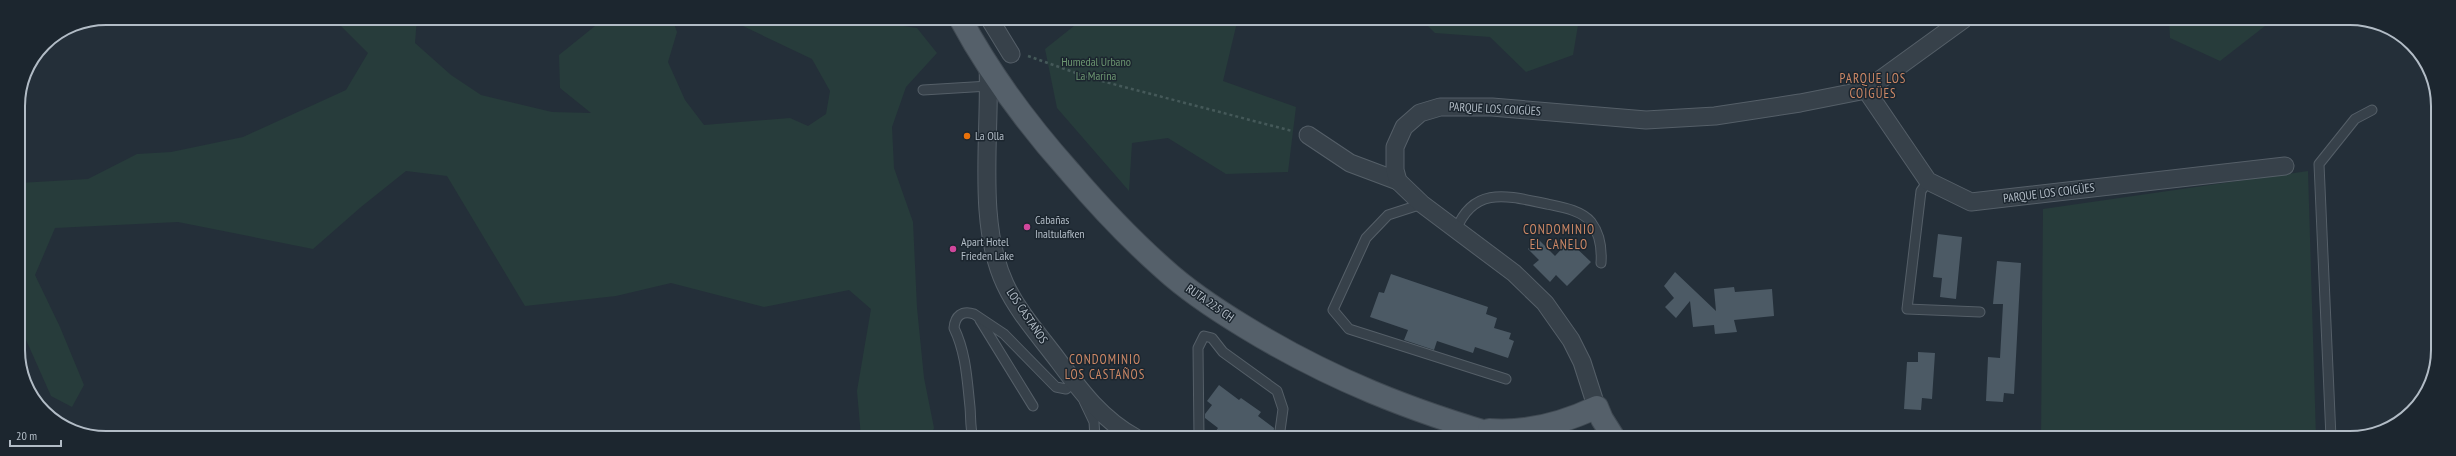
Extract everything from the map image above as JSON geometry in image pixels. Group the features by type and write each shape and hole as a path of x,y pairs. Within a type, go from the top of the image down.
{"main road":[{"name":"RUTA 225 CH","path":"964,25 988,64 1035,132 1120,228 1165,270 1216,309 1280,348 1369,393 1450,422 1482,431"},
{"path":"1475,429 1495,430 1534,428 1556,423 1597,407 1610,431"}],"street":[{"path":"994,25 1011,54"},
{"name":"PARQUE LOS COIGÜES","path":"1398,181 1394,159 1398,137 1404,127 1420,113 1440,107 1492,107 1646,120 1715,116 1800,103 1866,90 1956,25"},
{"name":"LOS CASTAÑOS","path":"988,64 987,203 991,239 997,262 1016,304 1074,382 1099,411 1126,431"},
{"name":"PARQUE LOS COIGÜES","path":"1866,90 1928,181 1971,202 2285,166"},
{"path":"1308,135 1350,163 1398,181 1422,204 1514,273 1544,303 1571,340 1582,362 1597,407 1602,431"}],"lane":[{"path":"923,90 989,86"},
{"path":"2331,431 2319,164 2355,119 2372,110"},
{"path":"1928,181 1921,191 1907,309 1980,312"},
{"path":"1456,230 1469,208 1480,201 1495,196 1505,195 1563,208 1583,215 1591,222 1600,242 1600,263"},
{"path":"1422,204 1388,215 1366,238 1332,310 1349,329 1506,379"},
{"path":"971,431 967,391 967,368 962,347 954,328 956,318 960,314 969,312 978,316 1004,334 1056,387 1066,389 1074,382 1094,422 1095,431"},
{"path":"978,316 1033,406"},
{"path":"1199,431 1198,348 1204,336 1212,338 1223,352 1277,391 1283,409 1280,431"}],"path":[{"path":"1011,54 1034,57 1090,78 1308,135"}],"green space":[{"path":"340,25 416,25 415,43 451,75 481,95 552,112 591,113 560,88 559,55 595,25 674,25 677,32 668,62 685,100 704,125 790,118 808,126 826,114 830,91 812,59 741,25 896,25 917,28 937,53 906,87 892,127 894,168 913,222 917,308 924,378 934,428 933,431 860,431 857,391 871,309 849,290 764,307 671,283 616,296 525,306 447,176 406,171 361,207 313,249 178,222 55,228 35,275 60,327 84,385 72,407 51,396 25,338 25,183 88,179 137,154 171,152 243,137 346,90 368,53"},
{"name":"Humedal Urbano La Marina","path":"1075,25 1236,25 1223,81 1296,107 1288,172 1226,174 1168,138 1132,143 1129,191 1057,108 1045,49"},
{"path":"1427,25 1578,25 1573,55 1526,72 1490,37 1435,33"},
{"path":"2169,25 2266,25 2220,61 2170,38"},
{"path":"2308,171 2316,431 2041,431 2043,209"}],"building":[{"path":"1938,234 1962,237 1956,299 1940,297 1942,278 1933,277"},
{"path":"1538,239 1555,256 1569,241 1591,262 1567,286 1556,275 1550,282 1533,265 1539,260 1528,249"},
{"path":"1997,261 2021,263 2014,394 2004,393 2003,402 1986,401 1988,357 2000,358 2003,304 1993,304"},
{"path":"1675,272 1716,311 1714,289 1734,287 1735,292 1772,289 1774,316 1734,320 1737,332 1715,334 1714,325 1693,327 1690,301 1676,318 1665,307 1674,298 1664,286"},
{"path":"1391,274 1488,307 1486,314 1497,318 1494,328 1511,333 1509,339 1514,341 1508,358 1475,347 1473,353 1437,341 1434,350 1404,340 1408,330 1370,317 1379,292 1384,293"},
{"path":"1918,352 1935,353 1932,399 1922,398 1921,410 1904,409 1907,362 1918,362"},
{"path":"1219,385 1239,400 1241,398 1261,412 1258,416 1274,428 1274,431 1216,431 1218,428 1205,418 1205,414 1212,405 1207,401"}],"place":[{"name":"La Olla","path":"967,136"},
{"name":"Cabañas Inaltulafken","path":"1027,227"},
{"name":"Apart Hotel Frieden Lake","path":"953,249"}],"district":[{"name":"PARQUE LOS COIGÜES","path":"1873,86"},
{"name":"CONDOMINIO EL CANELO","path":"1559,236"},
{"name":"CONDOMINIO LOS CASTAÑOS","path":"1105,366"}]}
